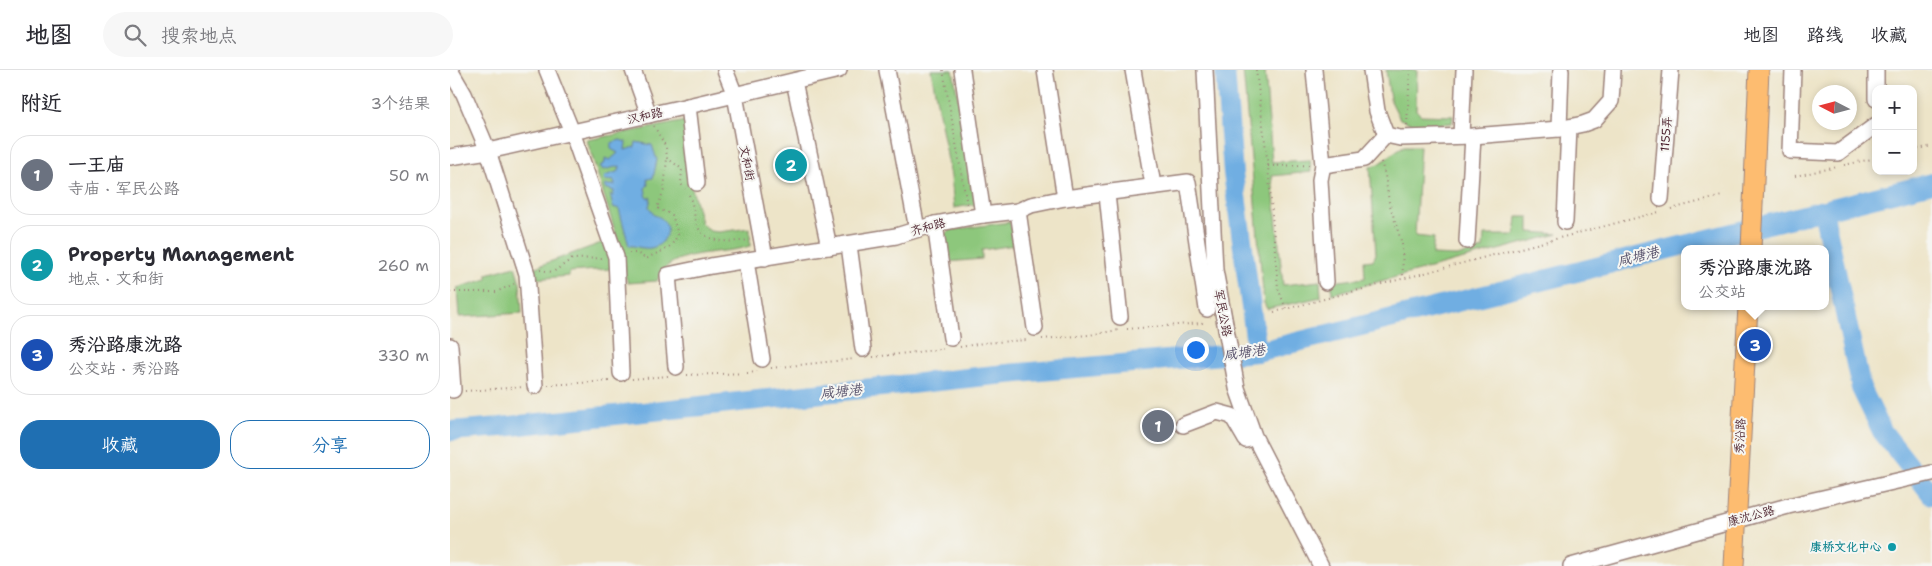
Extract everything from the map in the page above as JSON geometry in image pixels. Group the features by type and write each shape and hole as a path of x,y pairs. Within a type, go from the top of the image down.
{"main road":[{"path":"1751,245 1759,70"},
{"name":"秀沿路","path":"1734,566 1748,310"}],"street":[{"path":"450,70 464,94 488,151 527,274 535,386"},
{"path":"547,70 572,132 616,257 620,377"},
{"path":"632,70 648,115"},
{"name":"文和街","path":"725,70 735,95 765,258"},
{"name":"汉和路","path":"450,157 488,151 735,95 786,78 839,70"},
{"path":"887,70 917,229"},
{"path":"962,70 976,216"},
{"path":"1045,70 1065,198"},
{"path":"1133,70 1153,186"},
{"name":"军民公路","path":"1205,70 1215,270 1237,388 1254,436 1321,566"},
{"path":"1314,70 1323,165 1320,180 1326,282"},
{"path":"1372,70 1377,111 1386,135"},
{"path":"1464,70 1467,136 1467,241"},
{"path":"1561,70 1565,222"},
{"path":"1386,135 1406,138 1467,136 1564,128 1594,120 1611,101 1613,70"},
{"name":"1155弄","path":"1665,206 1671,70"},
{"path":"1793,70 1790,151 1838,153 1872,129"},
{"path":"1876,70 1876,85"},
{"path":"786,78 830,248"},
{"path":"688,106 697,183"},
{"path":"1323,165 1364,159 1386,135"},
{"name":"齐和路","path":"679,372 668,275 711,266 896,236 936,224 976,216 1018,211 1031,205 1065,198 1107,194 1153,186 1188,182 1207,309"},
{"path":"1107,194 1120,317"},
{"path":"1018,211 1036,335"},
{"path":"936,224 953,344"},
{"path":"849,245 865,355"},
{"path":"746,261 762,359"},
{"path":"450,346 453,390"},
{"path":"1183,424 1217,412 1232,416 1246,440 1254,436"},
{"name":"康沈公路","path":"1571,566 1788,506 1932,473"}],"path":[{"path":"943,70 962,170 976,216"},
{"path":"1256,70 1268,166 1278,288 1286,309"},
{"path":"1406,138 1410,70"},
{"path":"1917,149 1932,146"},
{"path":"1372,150 1382,163 1389,202 1402,244 1403,279"},
{"path":"450,292 496,292 512,286 527,274 541,270 553,272 572,259 604,258 614,252 637,253 646,259 668,249 673,245 678,234 672,215 657,208 664,190 668,158"},
{"path":"1795,176 1872,159"},
{"path":"1268,166 1323,165"},
{"path":"1274,312 1403,279 1665,206 1722,196"},
{"path":"453,390 458,392 535,386 679,372 750,373 762,369 953,344 983,343 1036,335 1202,323 1207,309"},
{"path":"1153,416 1160,433 1183,424"}],"green space":[{"path":"931,70 953,70 977,204 954,208 951,177"},
{"path":"1243,70 1265,70 1272,162 1310,160 1311,172 1272,176 1283,285 1320,281 1321,297 1267,309 1264,303"},
{"path":"1386,70 1417,70 1416,110 1421,115 1453,116 1452,123 1418,126 1400,119 1390,99"},
{"path":"686,121 689,149 687,168 701,223 710,231 719,232 750,228 750,246 697,254 672,263 663,270 657,281 628,283 623,269 623,257 587,140"},
{"path":"1404,146 1420,146 1415,236 1434,238 1432,255 1457,256 1483,249 1484,235 1515,235 1517,217 1529,217 1529,232 1558,234 1332,294 1331,282 1365,278 1364,261 1373,260 1376,254 1370,167"},
{"path":"1010,222 1014,245 982,250 982,259 947,262 944,235 950,230"},
{"path":"604,242 611,258 611,269 569,272 569,276 534,279 533,268"},
{"path":"515,266 520,283 522,313 459,317 457,288 487,279 487,274"}],"water":[{"path":"620,140 626,142 625,150 635,147 636,142 652,145 657,160 653,178 647,179 648,185 645,188 647,198 651,197 649,207 654,215 664,221 667,228 664,240 657,246 644,248 629,246 619,209 613,207 610,194 613,196 614,191 605,188 606,185 615,185 614,181 604,180 605,176 619,171 620,166 603,170 600,166 605,163 605,158 610,160 618,153 611,149 611,143"}],"waterway":[{"path":"1225,70 1233,173 1257,352"},
{"name":"咸塘港","path":"1684,245 1932,183"},
{"path":"1823,210 1861,388 1882,431 1932,495"},
{"name":"咸塘港","path":"450,431 996,375 1257,352 1681,246"}],"place":[{"name":"Property Management","path":"791,165"},
{"name":"秀沿路康沈路","path":"1755,345"},
{"name":"一王庙","path":"1158,426"},
{"name":"康桥文化中心","path":"1892,547"}]}
